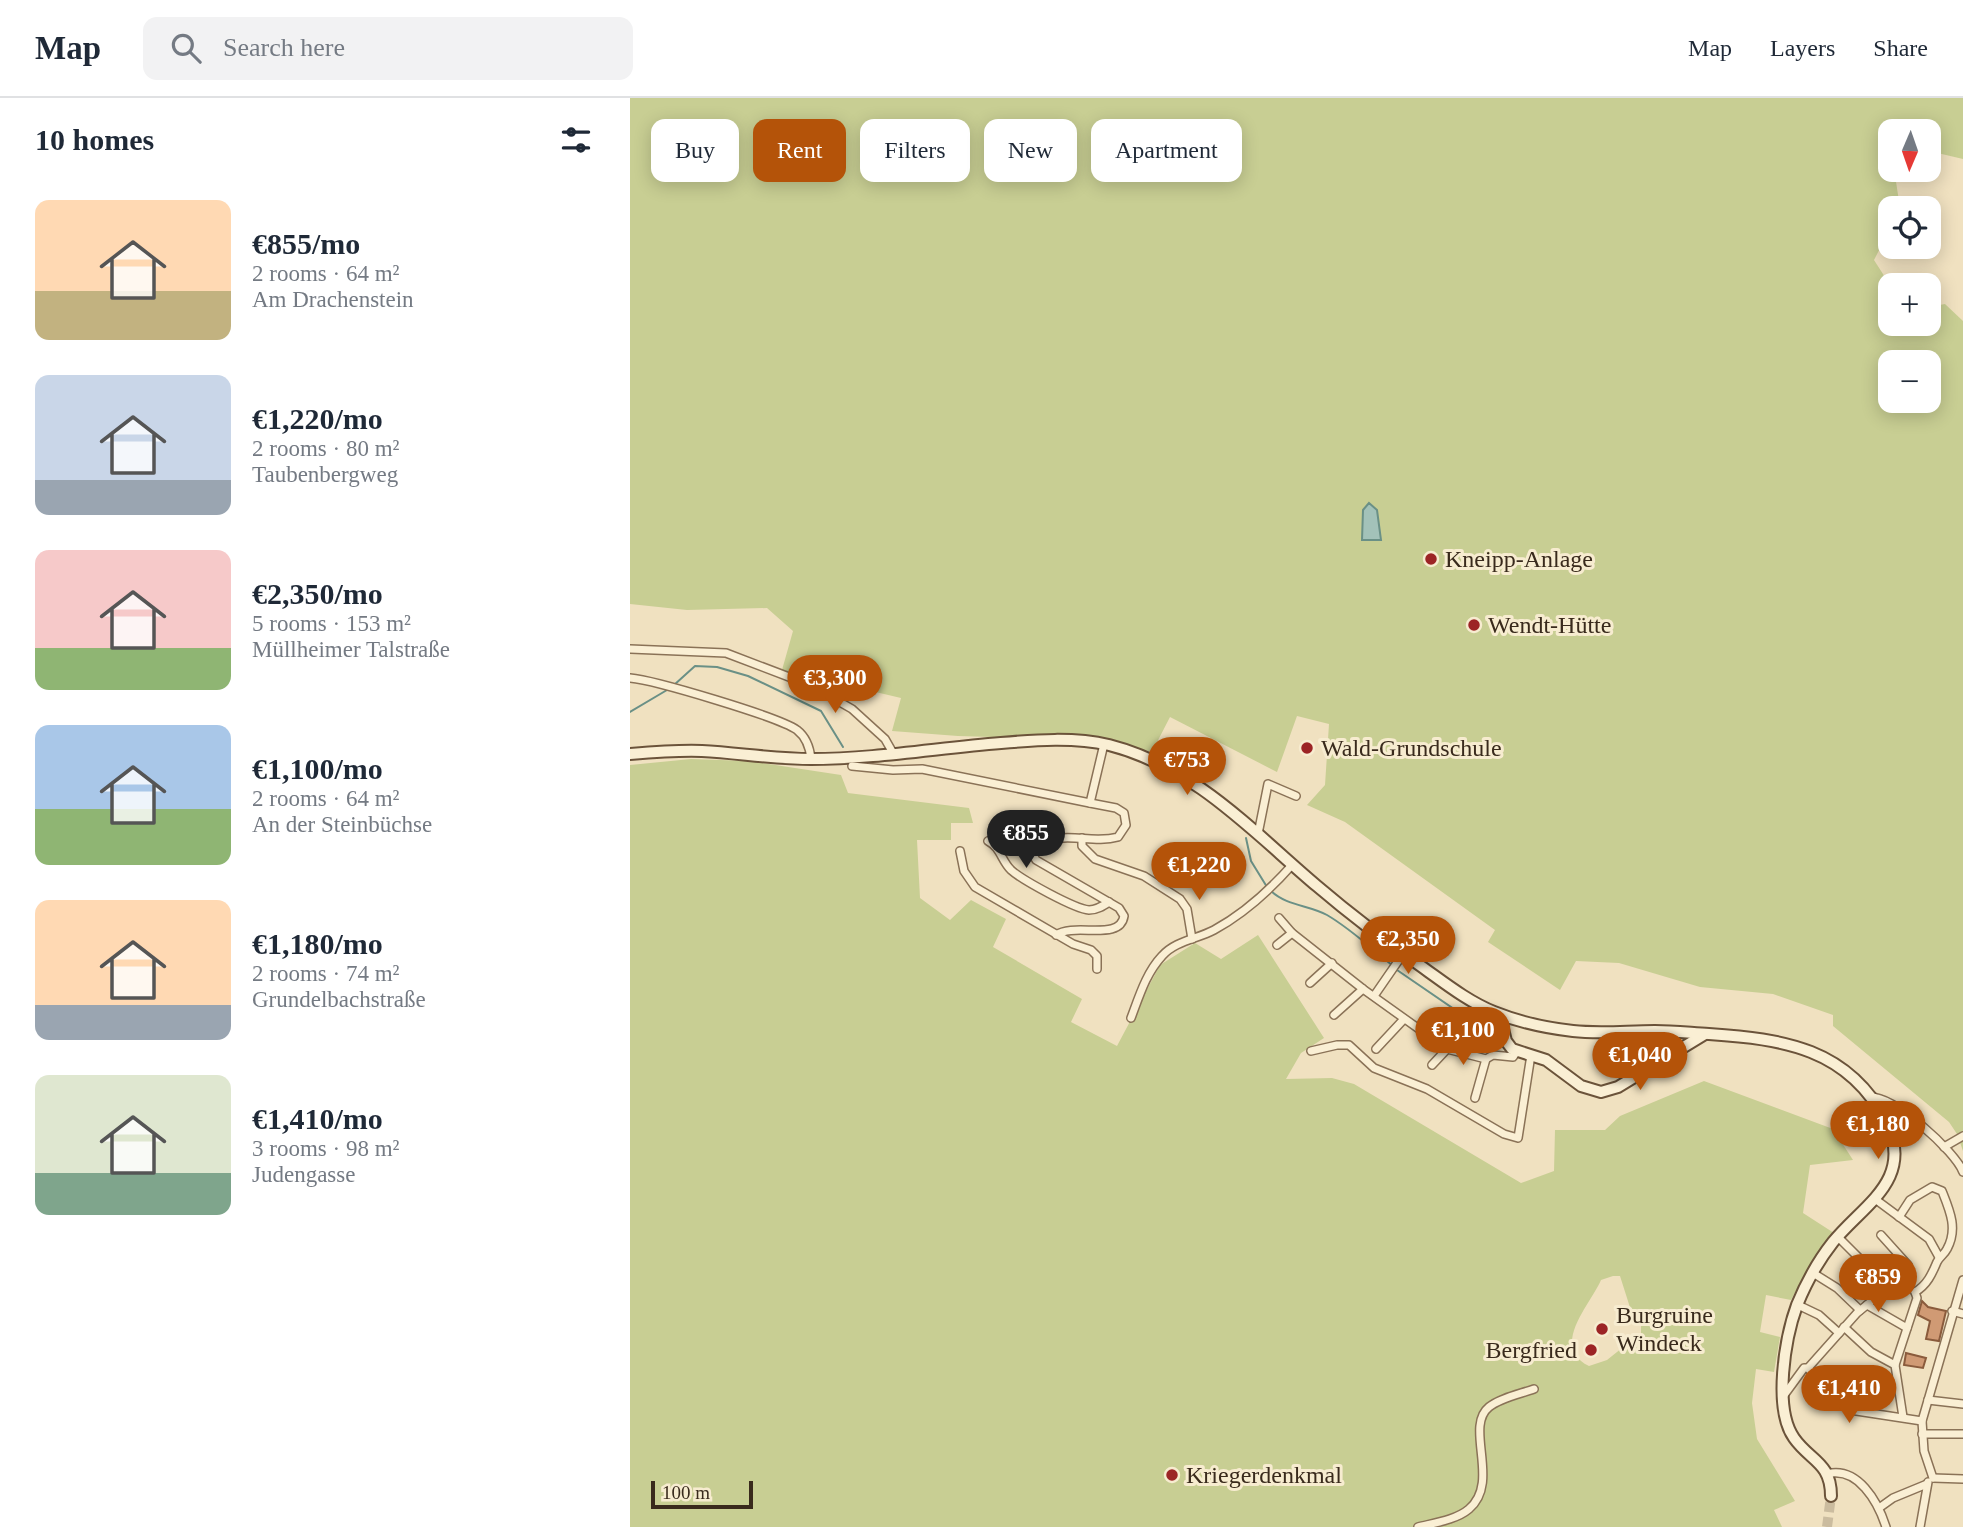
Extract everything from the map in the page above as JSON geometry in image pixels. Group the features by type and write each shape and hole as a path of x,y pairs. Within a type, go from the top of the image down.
{"main road":[{"path":"630,754 703,751 811,759 1050,740 1104,744 1164,765 1195,783 1403,954 1451,988 1492,1011 1573,1031 1673,1031 1776,1040 1795,1045 1842,1070 1870,1097 1889,1128 1895,1151 1891,1175 1875,1199 1838,1237 1813,1273 1797,1306 1786,1364 1782,1399 1790,1432 1827,1474 1831,1496"},
{"path":"1492,1011 1503,1027 1507,1044 1517,1051 1552,1063 1581,1086 1601,1092 1618,1087 1705,1034"},
{"path":"1503,1027 1512,1018"},
{"path":"1673,1031 1680,1049"}],"street":[{"path":"630,649 726,653 810,685 852,709 885,739 893,753"},
{"path":"630,678 670,687 776,720 798,731 810,750 811,759"},
{"path":"1090,803 1104,744"},
{"path":"920,750 922,769"},
{"path":"852,765 893,770 922,769 1120,810 1127,821 1124,831 1118,837 1063,837 1048,840 1035,848 1034,858 1109,902 1124,916 1122,924 1115,929 1069,929 1056,935"},
{"path":"1258,834 1268,784 1296,796"},
{"path":"1082,838 1082,846 1095,859 1144,876 1180,899 1187,909 1192,939"},
{"path":"988,841 1000,849 1006,863 1017,874 1079,908 1092,909 1109,902"},
{"path":"960,851 964,871 975,887 1056,935 1091,950 1097,956 1097,969"},
{"path":"1131,1018 1148,977 1163,955 1175,945 1231,920 1267,893 1292,865"},
{"path":"1279,918 1292,933 1363,989 1447,1049 1486,1059 1496,1055 1511,1058 1517,1051"},
{"path":"1276,945 1292,933"},
{"path":"1374,996 1403,954"},
{"path":"1310,983 1332,963"},
{"path":"1334,1015 1363,989"},
{"path":"1376,1049 1404,1019"},
{"path":"1311,1051 1321,1047 1349,1045 1374,1069 1427,1089 1504,1134 1518,1138 1531,1055"},
{"path":"1432,1065 1447,1049"},
{"path":"1475,1098 1486,1059"},
{"path":"1870,1097 1879,1097 1893,1104 1944,1147 1962,1169"},
{"path":"1944,1147 1963,1136"},
{"path":"1899,1217 1910,1199 1932,1187 1939,1188 1953,1220 1948,1248 1939,1257 1925,1284 1915,1292"},
{"path":"1875,1199 1929,1239 1939,1257"},
{"path":"1881,1235 1908,1265 1904,1284"},
{"path":"1838,1237 1889,1289"},
{"path":"1813,1273 1863,1308 1907,1328"},
{"path":"1933,1478 1924,1451 1922,1421 1945,1346 1952,1311 1963,1282"},
{"path":"1782,1399 1806,1368 1863,1308 1889,1289 1904,1284"},
{"path":"1903,1417 1895,1365 1917,1298 1915,1292 1904,1284"},
{"path":"1797,1306 1819,1315 1871,1352 1895,1365"},
{"path":"1952,1311 1963,1314"},
{"path":"1786,1364 1806,1368 1831,1396 1850,1410 1922,1421"},
{"path":"1418,1527 1447,1520 1469,1509 1482,1489 1484,1465 1480,1428 1483,1415 1494,1404 1534,1389"},
{"path":"1928,1401 1963,1404"},
{"path":"1922,1434 1963,1434"},
{"path":"1827,1474 1836,1472 1850,1477 1864,1488 1879,1508 1885,1527"},
{"path":"1879,1508 1927,1484 1933,1478 1963,1479"},
{"path":"1920,1527 1927,1484"}],"green space":[{"path":"630,98 1963,98 1963,159 1941,154 1941,119 1878,119 1878,182 1896,182 1898,196 1878,196 1878,252 1874,260 1882,273 1878,273 1878,336 1941,336 1941,305 1945,304 1963,321 1963,1151 1949,1122 1833,1026 1833,1015 1773,994 1700,987 1619,963 1576,961 1560,990 1488,942 1495,930 1345,822 1307,805 1325,785 1329,724 1297,716 1277,772 1170,717 1152,752 1105,740 958,736 892,731 901,698 782,670 793,631 767,608 687,610 630,604"},
{"path":"691,759 749,761 841,775 848,793 969,808 973,823 951,823 951,840 917,840 920,898 950,920 971,900 1006,919 993,947 1082,999 1071,1022 1117,1046 1160,965 1195,943 1221,959 1258,935 1324,1038 1301,1053 1286,1079 1332,1078 1354,1084 1521,1183 1554,1171 1555,1130 1605,1130 1620,1116 1704,1081 1833,1129 1853,1160 1810,1165 1803,1213 1834,1233 1808,1268 1791,1300 1766,1295 1760,1332 1780,1337 1774,1372 1756,1369 1752,1403 1757,1439 1795,1501 1774,1510 1782,1527 630,1527 630,765","holes":["1620,1276 1634,1320 1641,1321 1641,1335 1635,1349 1622,1348 1607,1360 1589,1366 1578,1358 1573,1347 1576,1324 1601,1280"]}],"water":[{"path":"1369,503 1377,510 1381,540 1362,540 1363,510"}],"building":[{"path":"1175,741 1195,754 1189,763 1169,750"},
{"path":"1922,1301 1928,1307 1946,1311 1939,1341 1926,1339 1930,1321 1918,1315"},
{"path":"1906,1353 1926,1358 1923,1368 1904,1365"}],"waterway":[{"path":"674,685 695,666 717,667 748,676 821,711 843,747"},
{"path":"630,712 667,690"},
{"path":"1246,838 1251,861 1267,887"},
{"path":"1271,891 1284,900 1327,915 1393,966"},
{"path":"1397,970 1470,1020 1493,1026"},
{"path":"1893,1291 1906,1289"}],"tunnel":[{"path":"1827,1527 1831,1496"}],"place":[{"name":"Kneipp-Anlage","path":"1431,559"},
{"name":"Wendt-Hütte","path":"1474,625"},
{"name":"Wald-Grundschule","path":"1307,748"},
{"name":"Burgruine Windeck","path":"1602,1329"},
{"name":"Bergfried","path":"1591,1350"},
{"name":"Kriegerdenkmal","path":"1172,1475"}]}
